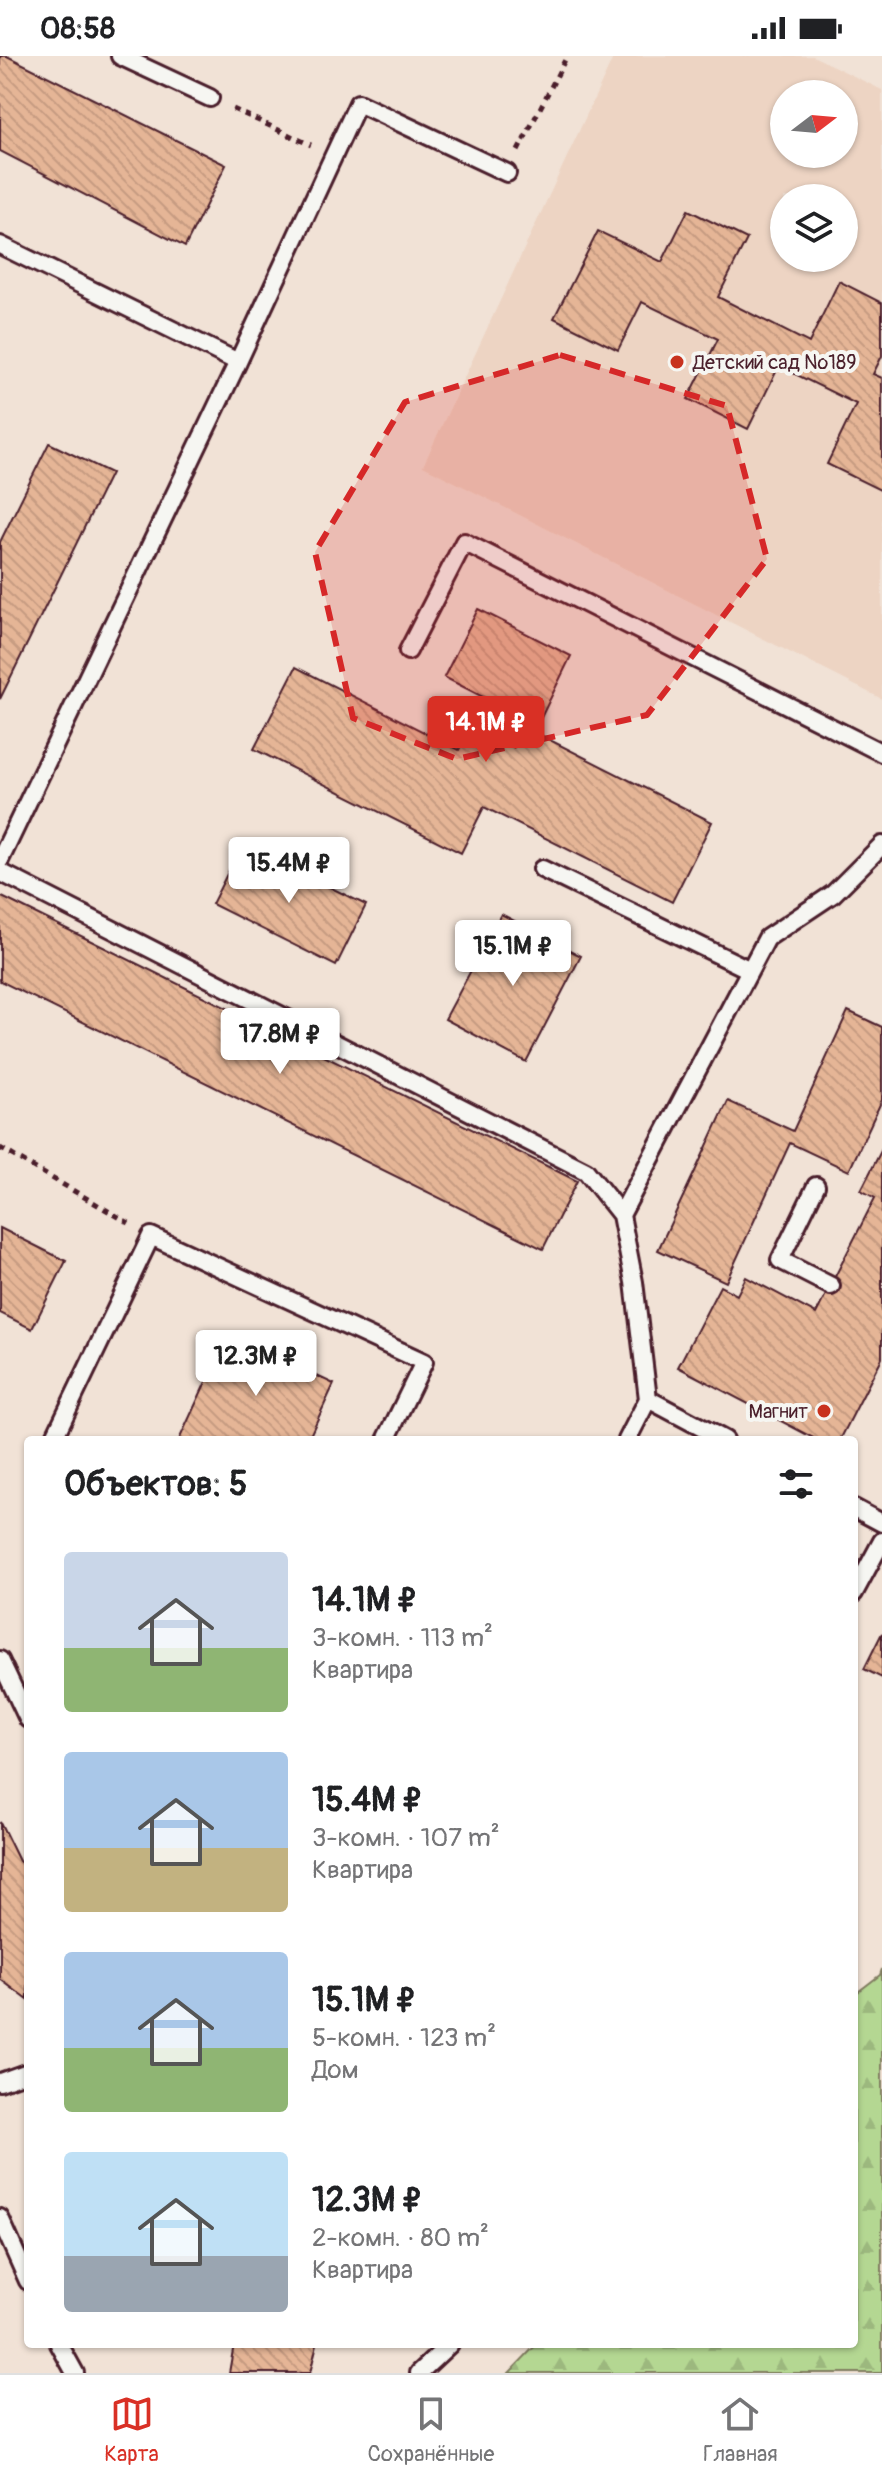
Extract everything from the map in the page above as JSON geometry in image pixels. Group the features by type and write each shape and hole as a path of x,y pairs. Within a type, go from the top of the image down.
{"lane":[{"path":"120,56 210,98"},
{"path":"0,860 358,103 507,173"},
{"path":"0,245 238,362"},
{"path":"408,651 464,542 882,753"},
{"path":"621,1215 767,938 833,894 882,845"},
{"path":"542,869 750,970"},
{"path":"0,872 586,1171 621,1215 634,1282 648,1399 629,1436"},
{"path":"816,1186 780,1260 831,1286"},
{"path":"55,1436 151,1236 424,1362 388,1436"},
{"path":"648,1399 717,1436"},
{"path":"858,1510 882,1523"},
{"path":"858,1586 882,1541"},
{"path":"0,1660 24,1711"},
{"path":"0,2082 24,2073"},
{"path":"0,2218 24,2272"},
{"path":"61,2348 75,2373"},
{"path":"419,2373 446,2348"}],"path":[{"path":"507,173 567,56"},
{"path":"210,98 333,156"},
{"path":"0,1148 151,1236"}],"highlighted area":[{"path":"560,355 727,406 767,559 647,715 457,759 353,718 315,552 405,402"}],"shaded area":[{"name":"Детский сад №189","path":"614,56 813,56 882,90 882,699 423,466"}],"green space":[{"path":"882,1969 882,2373 509,2373 533,2348 858,2348 858,1992 880,1975"}],"building":[{"path":"0,56 7,56 226,165 185,247 0,151"},
{"path":"688,210 747,239 718,297 809,343 839,281 882,303 882,356 873,374 882,378 882,491 827,464 856,404 779,366 748,429 688,399 718,339 642,302 618,350 554,318 598,231 662,262"},
{"path":"49,443 111,473 0,699 0,542"},
{"path":"478,609 571,656 534,732 712,822 672,902 484,807 461,853 254,749 296,667 459,750 485,698 444,677"},
{"path":"242,844 366,905 336,966 212,904"},
{"path":"0,896 577,1181 543,1249 0,981"},
{"path":"501,914 581,956 526,1062 445,1019"},
{"path":"848,1011 882,1027 882,1100 849,1171 790,1143 726,1282 658,1250 728,1101 793,1131"},
{"path":"882,1149 882,1358 842,1436 809,1436 678,1367 720,1286 737,1295 746,1277 816,1314 875,1198 861,1190"},
{"path":"0,1228 66,1261 32,1329 0,1313"},
{"path":"228,1334 334,1384 310,1436 181,1436"},
{"path":"882,1633 882,1678 864,1669"},
{"path":"0,1822 19,1861 24,1865 24,1997 0,1979"},
{"path":"233,2348 316,2348 310,2373 229,2373"}],"place":[{"name":"Детский сад №189","path":"677,362"},
{"name":"Магнит","path":"824,1411"}]}
